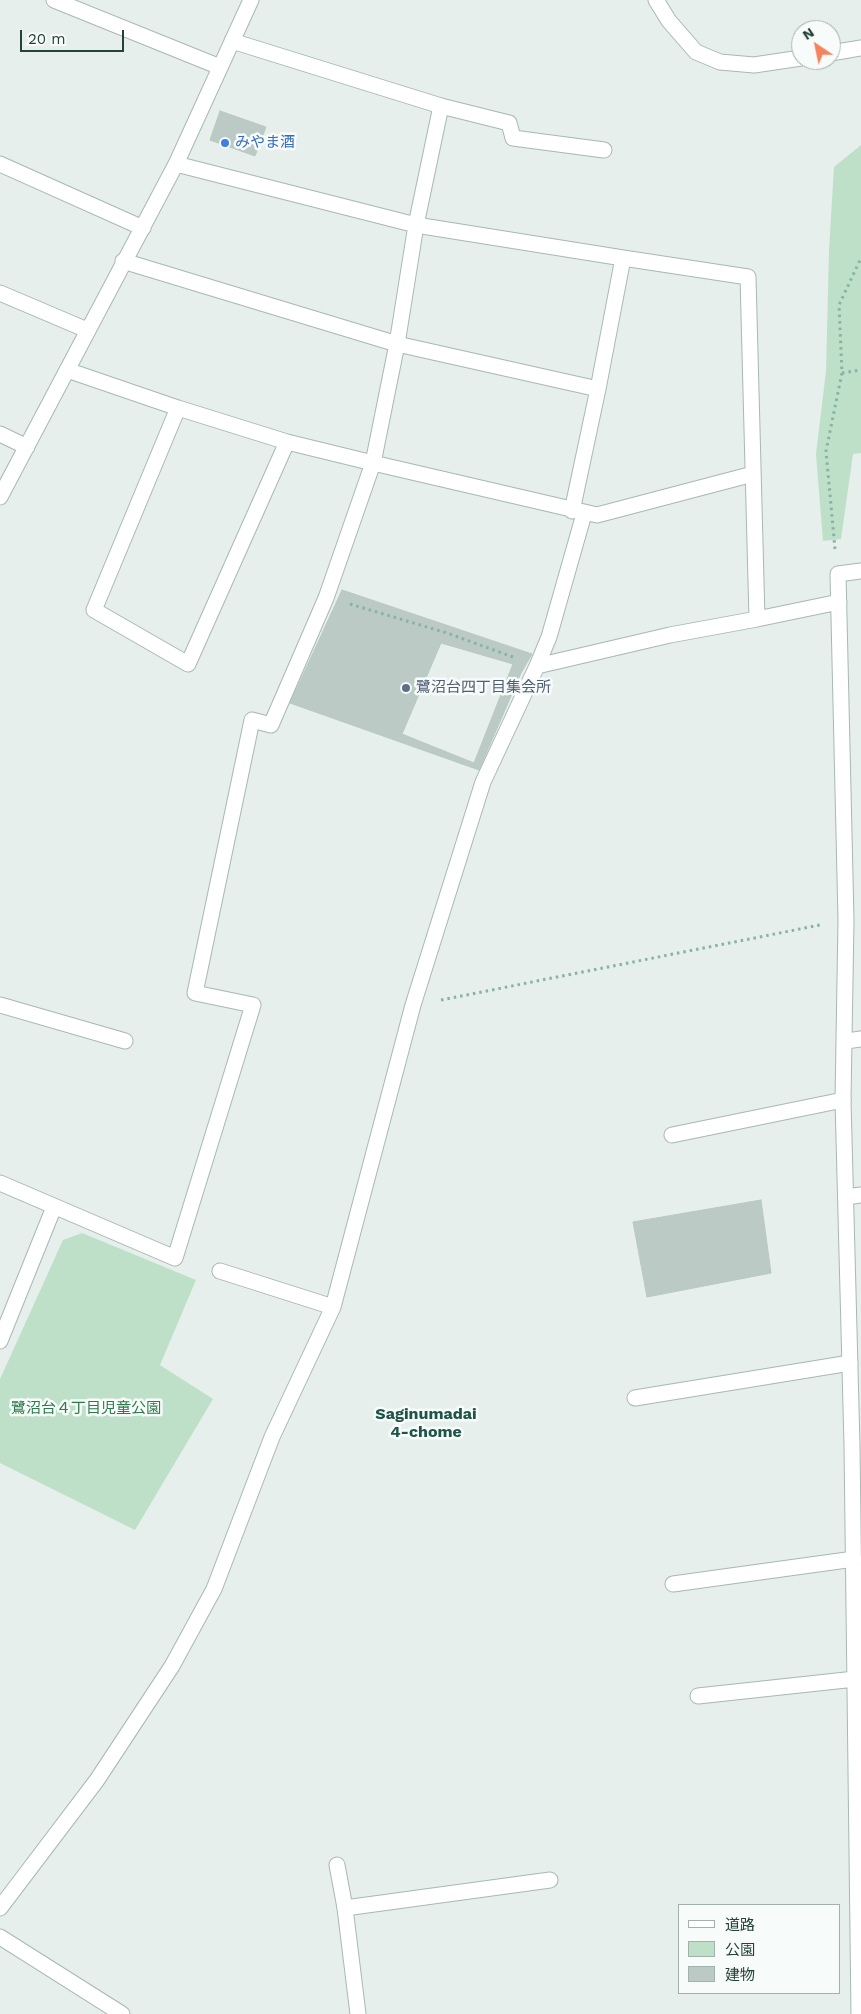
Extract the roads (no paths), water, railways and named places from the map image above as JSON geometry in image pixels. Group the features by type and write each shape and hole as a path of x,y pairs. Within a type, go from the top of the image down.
{"street":[{"path":"54,0 220,67"},
{"path":"0,497 176,164 251,0"},
{"path":"656,0 669,21 696,52 720,62 754,65 791,59"},
{"path":"232,41 441,106 509,123 513,138 604,150"},
{"path":"841,51 861,48"},
{"path":"0,1183 176,1258 253,1005 195,993 252,720 271,725 326,598 373,462 397,344 416,225 441,106"},
{"path":"0,164 143,228"},
{"path":"176,164 416,225 748,277 757,620"},
{"path":"0,1908 97,1780 172,1666 214,1589 272,1437 333,1307 413,1005 483,782 549,637 578,512 598,389 623,258"},
{"path":"124,261 397,344 598,389"},
{"path":"0,292 87,330"},
{"path":"67,370 178,408 287,442 578,512 598,515 753,474"},
{"path":"178,408 94,610 188,664 287,442"},
{"path":"0,434 26,447"},
{"path":"859,2014 854,1559 857,1445 850,1363 854,1196 844,1100 846,920 838,574 861,571"},
{"path":"537,666 670,635 757,620 839,602"},
{"path":"0,1005 125,1041"},
{"path":"846,1041 861,1039"},
{"path":"672,1135 844,1100"},
{"path":"0,1341 54,1207"},
{"path":"220,1271 333,1307"},
{"path":"635,1398 850,1363"},
{"path":"673,1584 854,1559"},
{"path":"698,1696 855,1679"},
{"path":"337,1865 345,1908 358,2014"},
{"path":"345,1908 550,1880"},
{"path":"0,1937 122,2014"}],"place":[{"name":"みやま酒","path":"225,143"},
{"name":"鷺沼台四丁目集会所","path":"406,688"}],"district":[{"name":"Saginumadai 4-chome","path":"426,1423"}],"park label":[{"name":"鷺沼台４丁目児童公園","path":"86,1409"}]}
